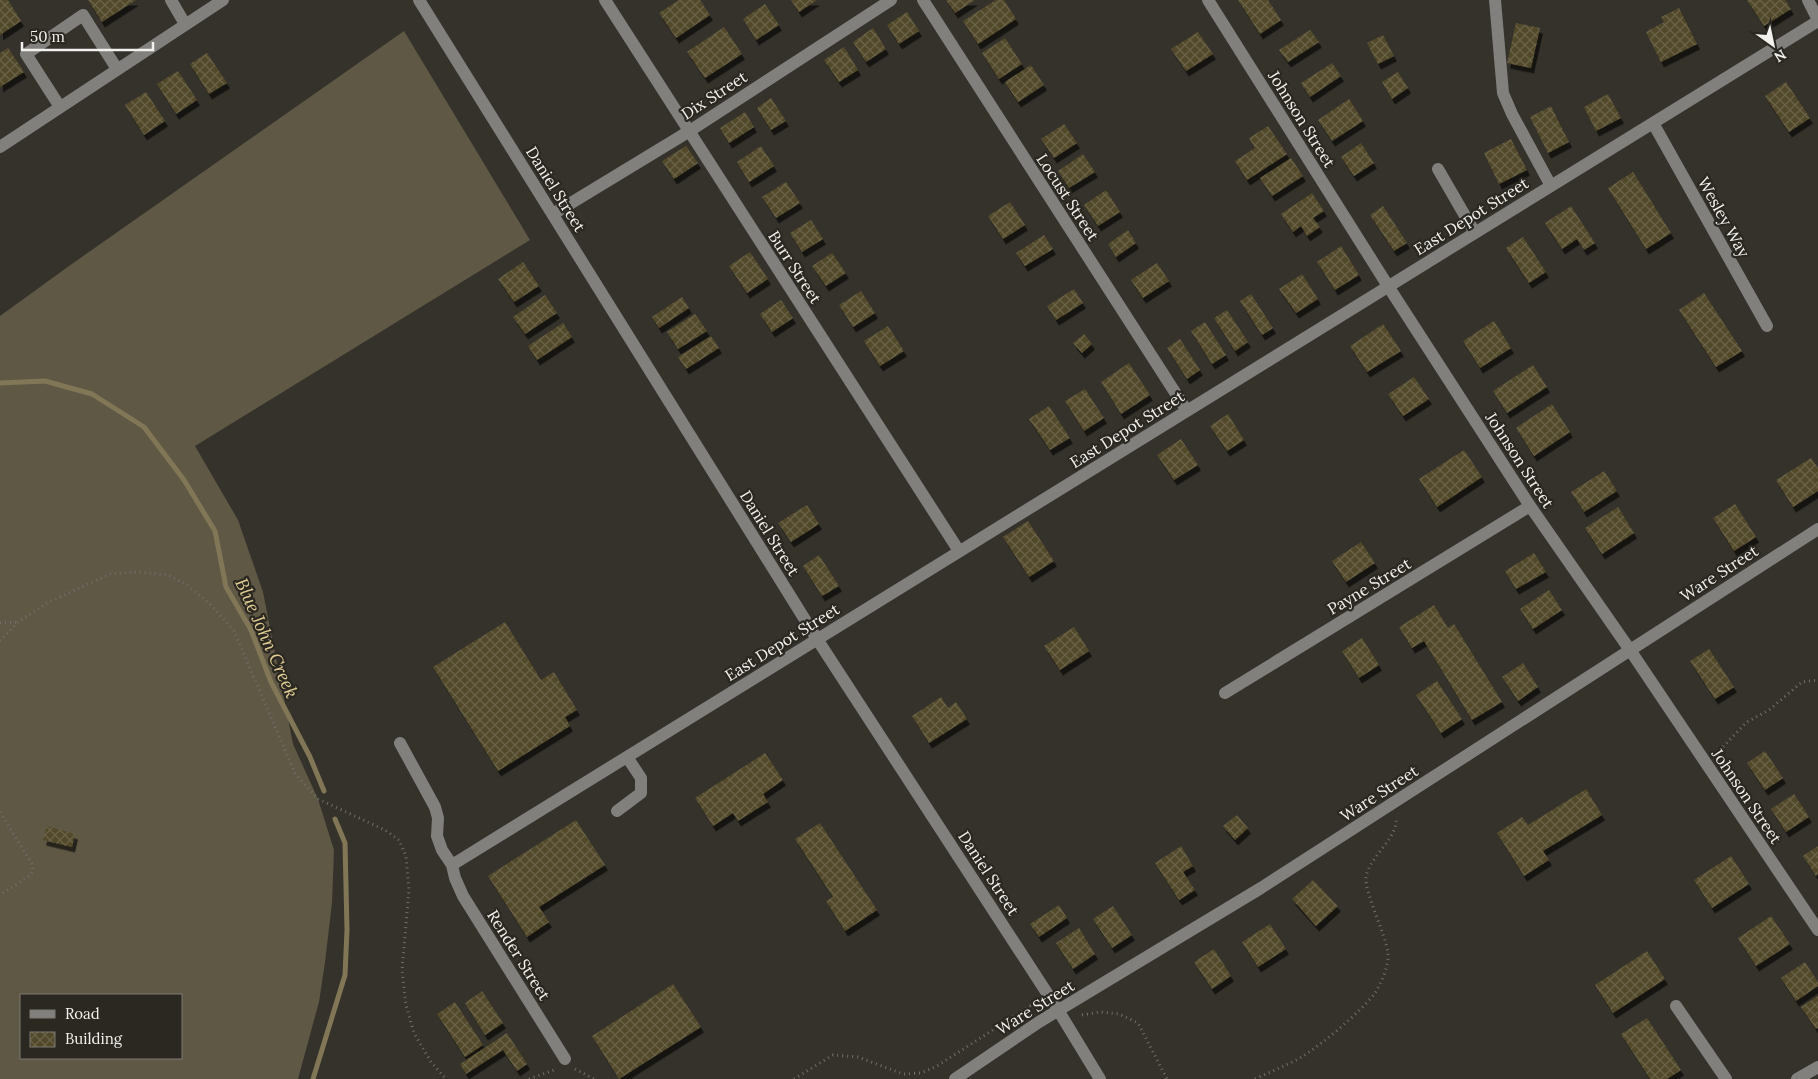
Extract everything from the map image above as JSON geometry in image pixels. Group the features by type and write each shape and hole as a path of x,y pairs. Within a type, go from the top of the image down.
{"street":[{"path":"171,0 185,24"},
{"path":"0,147 223,0"},
{"name":"Daniel Street","path":"419,0 817,639 1058,1010 1100,1079"},
{"name":"Burr Street","path":"605,0 688,132 959,551"},
{"name":"Dix Street","path":"553,214 688,132 891,0"},
{"name":"Locust Street","path":"923,0 1187,411"},
{"name":"Johnson Street","path":"1208,0 1388,286 1530,506 1630,650 1818,930"},
{"path":"1495,0 1503,93 1512,114 1551,186"},
{"path":"1808,0 1818,20"},
{"path":"60,107 26,54 83,15 117,69"},
{"name":"East Depot Street","path":"452,865 1818,20"},
{"name":"Wesley Way","path":"1653,123 1767,326"},
{"path":"1438,169 1475,233"},
{"name":"Payne Street","path":"1225,693 1530,506"},
{"name":"Ware Street","path":"955,1079 1058,1010 1261,888 1818,529"},
{"name":"Render Street","path":"400,742 435,807 438,818 437,836 442,850 452,865 455,878 463,896 565,1059"},
{"path":"617,811 641,793 641,778 627,757"},
{"path":"1676,1006 1726,1079"},
{"path":"1797,1079 1818,1067"}],"path":[{"path":"0,641 18,622 47,603 110,574 137,572 168,575 187,585 213,607 234,631 295,773 318,799 385,830 399,840 406,856 409,890 402,970 406,1005 414,1033 431,1062 446,1079"},
{"path":"0,623 18,622"},
{"path":"1714,756 1747,722 1769,710 1802,682 1818,680"},
{"path":"1255,1079 1301,1057 1335,1031 1375,993 1383,978 1388,956 1383,933 1367,888 1366,878 1372,861 1392,835 1397,825 1391,804"},
{"path":"0,812 32,864 33,871 31,876 0,895"},
{"path":"794,1079 832,1055 858,1057 903,1074 921,1073 938,1066 1030,1006"},
{"path":"1084,1014 1100,1012 1119,1014 1138,1023 1167,1079"}],"shaded area":[{"path":"404,31 530,240 195,446 238,520 263,592 293,744 318,799 334,850 332,903 319,1002 298,1079 0,1079 0,316"}],"building":[{"path":"0,0 8,0 21,21 0,35"},
{"path":"88,0 136,0 102,22"},
{"path":"679,0 700,0 710,15 676,38 659,13"},
{"path":"791,0 817,0 799,12"},
{"path":"946,0 975,0 955,13"},
{"path":"996,0 1004,0 1016,19 978,44 963,21"},
{"path":"1238,0 1268,0 1281,20 1260,34"},
{"path":"1747,0 1785,0 1791,9 1764,26"},
{"path":"765,4 779,25 756,40 743,19"},
{"path":"1679,8 1697,44 1661,62 1646,32 1664,22 1661,17"},
{"path":"907,12 919,31 899,44 887,25"},
{"path":"1516,23 1540,28 1531,68 1507,63"},
{"path":"724,27 742,54 705,78 687,52"},
{"path":"873,28 886,49 866,62 853,42"},
{"path":"1310,30 1319,42 1288,62 1279,50"},
{"path":"1198,32 1213,54 1186,71 1171,49"},
{"path":"1383,35 1394,56 1378,64 1367,43"},
{"path":"1005,38 1022,64 999,79 982,53"},
{"path":"844,47 858,70 839,82 824,60"},
{"path":"8,48 24,72 0,87 0,53"},
{"path":"207,53 227,83 209,94 190,64"},
{"path":"1332,63 1341,76 1310,97 1301,83"},
{"path":"1031,65 1044,85 1018,102 1005,82"},
{"path":"178,71 197,100 176,114 157,84"},
{"path":"1398,72 1408,88 1392,99 1382,82"},
{"path":"1786,82 1810,118 1789,132 1765,96"},
{"path":"146,92 165,121 144,135 125,105"},
{"path":"1608,94 1621,118 1596,131 1584,107"},
{"path":"771,98 786,121 771,130 757,108"},
{"path":"1349,99 1363,121 1332,141 1318,120"},
{"path":"1551,106 1569,142 1548,153 1530,117"},
{"path":"745,112 754,127 729,143 720,128"},
{"path":"1064,124 1077,143 1054,158 1041,139"},
{"path":"1268,126 1287,154 1247,180 1235,161 1255,148 1249,138"},
{"path":"1511,139 1527,170 1499,184 1484,153"},
{"path":"1361,143 1374,163 1354,176 1341,157"},
{"path":"686,146 698,163 674,179 662,161"},
{"path":"761,146 774,166 749,182 737,162"},
{"path":"1083,154 1095,172 1069,188 1058,171"},
{"path":"1291,158 1303,176 1272,196 1260,178"},
{"path":"1633,172 1671,233 1646,249 1608,188"},
{"path":"786,182 800,203 776,218 762,197"},
{"path":"1106,190 1120,212 1098,226 1084,205"},
{"path":"1312,193 1324,211 1313,218 1320,227 1307,236 1301,226 1293,232 1281,214"},
{"path":"1010,202 1025,225 1003,239 988,216"},
{"path":"1383,206 1407,243 1394,251 1370,215"},
{"path":"1571,206 1595,243 1584,250 1577,239 1562,249 1545,223"},
{"path":"811,220 823,239 802,252 790,233"},
{"path":"1128,230 1136,243 1116,257 1108,244"},
{"path":"1044,235 1053,249 1025,266 1016,253"},
{"path":"1523,237 1546,272 1529,283 1506,248"},
{"path":"1341,246 1359,275 1335,290 1317,262"},
{"path":"750,252 768,279 747,293 729,266"},
{"path":"832,253 846,273 826,286 812,266"},
{"path":"523,262 539,286 514,302 498,279"},
{"path":"1157,263 1169,281 1143,298 1131,280"},
{"path":"1302,274 1318,299 1296,313 1279,289"},
{"path":"1074,289 1083,303 1056,320 1047,306"},
{"path":"861,291 875,313 853,327 839,305"},
{"path":"1704,293 1742,351 1716,367 1679,310"},
{"path":"1251,294 1273,328 1262,335 1240,301"},
{"path":"545,295 557,313 525,334 513,317"},
{"path":"682,297 689,308 659,328 652,317"},
{"path":"781,300 793,318 772,332 760,314"},
{"path":"1227,310 1248,342 1235,351 1214,318"},
{"path":"695,314 707,331 678,349 667,332"},
{"path":"1494,321 1511,348 1480,368 1463,341"},
{"path":"1205,322 1226,355 1212,364 1191,331"},
{"path":"563,323 572,337 537,360 528,346"},
{"path":"1383,324 1401,351 1367,372 1350,346"},
{"path":"888,326 904,351 880,366 864,341"},
{"path":"1084,334 1092,344 1082,353 1073,343"},
{"path":"711,336 719,348 686,369 678,357"},
{"path":"1180,339 1200,370 1187,379 1167,348"},
{"path":"1129,363 1150,395 1121,414 1101,382"},
{"path":"1533,365 1547,387 1507,413 1493,391"},
{"path":"1414,377 1429,399 1403,416 1388,394"},
{"path":"1085,389 1104,418 1084,431 1065,401"},
{"path":"1552,404 1570,432 1534,456 1516,428"},
{"path":"1049,406 1070,438 1050,450 1029,419"},
{"path":"1228,414 1244,440 1227,451 1210,426"},
{"path":"1181,439 1198,465 1174,480 1157,455"},
{"path":"1464,450 1482,477 1437,507 1419,479"},
{"path":"1811,458 1818,468 1818,491 1793,507 1776,480"},
{"path":"1604,471 1617,491 1584,512 1571,492"},
{"path":"1735,504 1756,537 1734,551 1713,518"},
{"path":"807,505 819,524 791,542 778,523"},
{"path":"1618,507 1634,533 1602,554 1585,528"},
{"path":"1028,521 1054,561 1029,577 1003,537"},
{"path":"1361,542 1375,563 1346,582 1332,561"},
{"path":"1534,553 1546,572 1516,589 1505,571"},
{"path":"819,555 839,586 822,596 803,566"},
{"path":"1549,590 1562,610 1533,629 1520,609"},
{"path":"1434,605 1448,628 1454,624 1502,702 1472,720 1424,641 1412,648 1399,627"},
{"path":"505,622 541,680 554,672 577,710 565,717 570,726 498,771 433,667"},
{"path":"1074,627 1089,651 1060,670 1044,646"},
{"path":"1362,638 1379,665 1359,678 1342,651"},
{"path":"1709,649 1734,687 1715,699 1690,661"},
{"path":"1523,663 1538,687 1518,701 1502,677"},
{"path":"1437,681 1462,719 1441,733 1416,695"},
{"path":"941,697 948,708 956,702 967,719 929,743 912,716"},
{"path":"1765,751 1783,778 1765,790 1747,763"},
{"path":"765,753 783,780 763,794 768,802 738,821 733,813 713,826 695,798"},
{"path":"1586,789 1602,815 1543,851 1549,860 1524,876 1497,833 1522,817 1528,825"},
{"path":"1794,794 1809,817 1786,832 1771,809"},
{"path":"1237,815 1248,828 1235,840 1223,826"},
{"path":"576,820 605,865 539,907 549,922 527,937 488,876"},
{"path":"820,823 877,910 845,931 826,901 833,897 795,839"},
{"path":"47,826 75,834 72,847 43,840"},
{"path":"1181,846 1193,866 1183,872 1195,890 1179,900 1155,863"},
{"path":"1818,846 1818,874 1816,876 1803,856"},
{"path":"1731,856 1749,884 1712,908 1694,880"},
{"path":"1313,880 1338,906 1316,926 1292,899"},
{"path":"1059,905 1067,918 1039,937 1030,924"},
{"path":"1113,906 1132,935 1112,948 1093,919"},
{"path":"1771,916 1790,944 1756,966 1738,938"},
{"path":"1270,924 1286,949 1258,967 1242,942"},
{"path":"1079,928 1095,954 1073,969 1056,943"},
{"path":"1214,949 1231,976 1212,989 1194,962"},
{"path":"1647,951 1665,979 1613,1013 1595,985"},
{"path":"1805,962 1818,982 1818,986 1796,1001 1781,978"},
{"path":"673,984 701,1027 619,1079 592,1036"},
{"path":"482,991 503,1023 485,1035 465,1003"},
{"path":"1818,996 1818,1028 1816,1029 1801,1007"},
{"path":"455,1002 483,1045 465,1057 437,1014"},
{"path":"1647,1018 1681,1070 1667,1079 1650,1079 1621,1034"},
{"path":"507,1033 527,1064 517,1071 503,1050 466,1074 460,1064"}],"waterway":[{"name":"Blue John Creek","path":"0,383 45,381 92,394 144,427 184,480 215,531 226,587 251,630 271,682 310,757 324,791"},
{"name":"Blue John Creek","path":"313,1079 345,975 347,930 345,843 335,819"}]}
